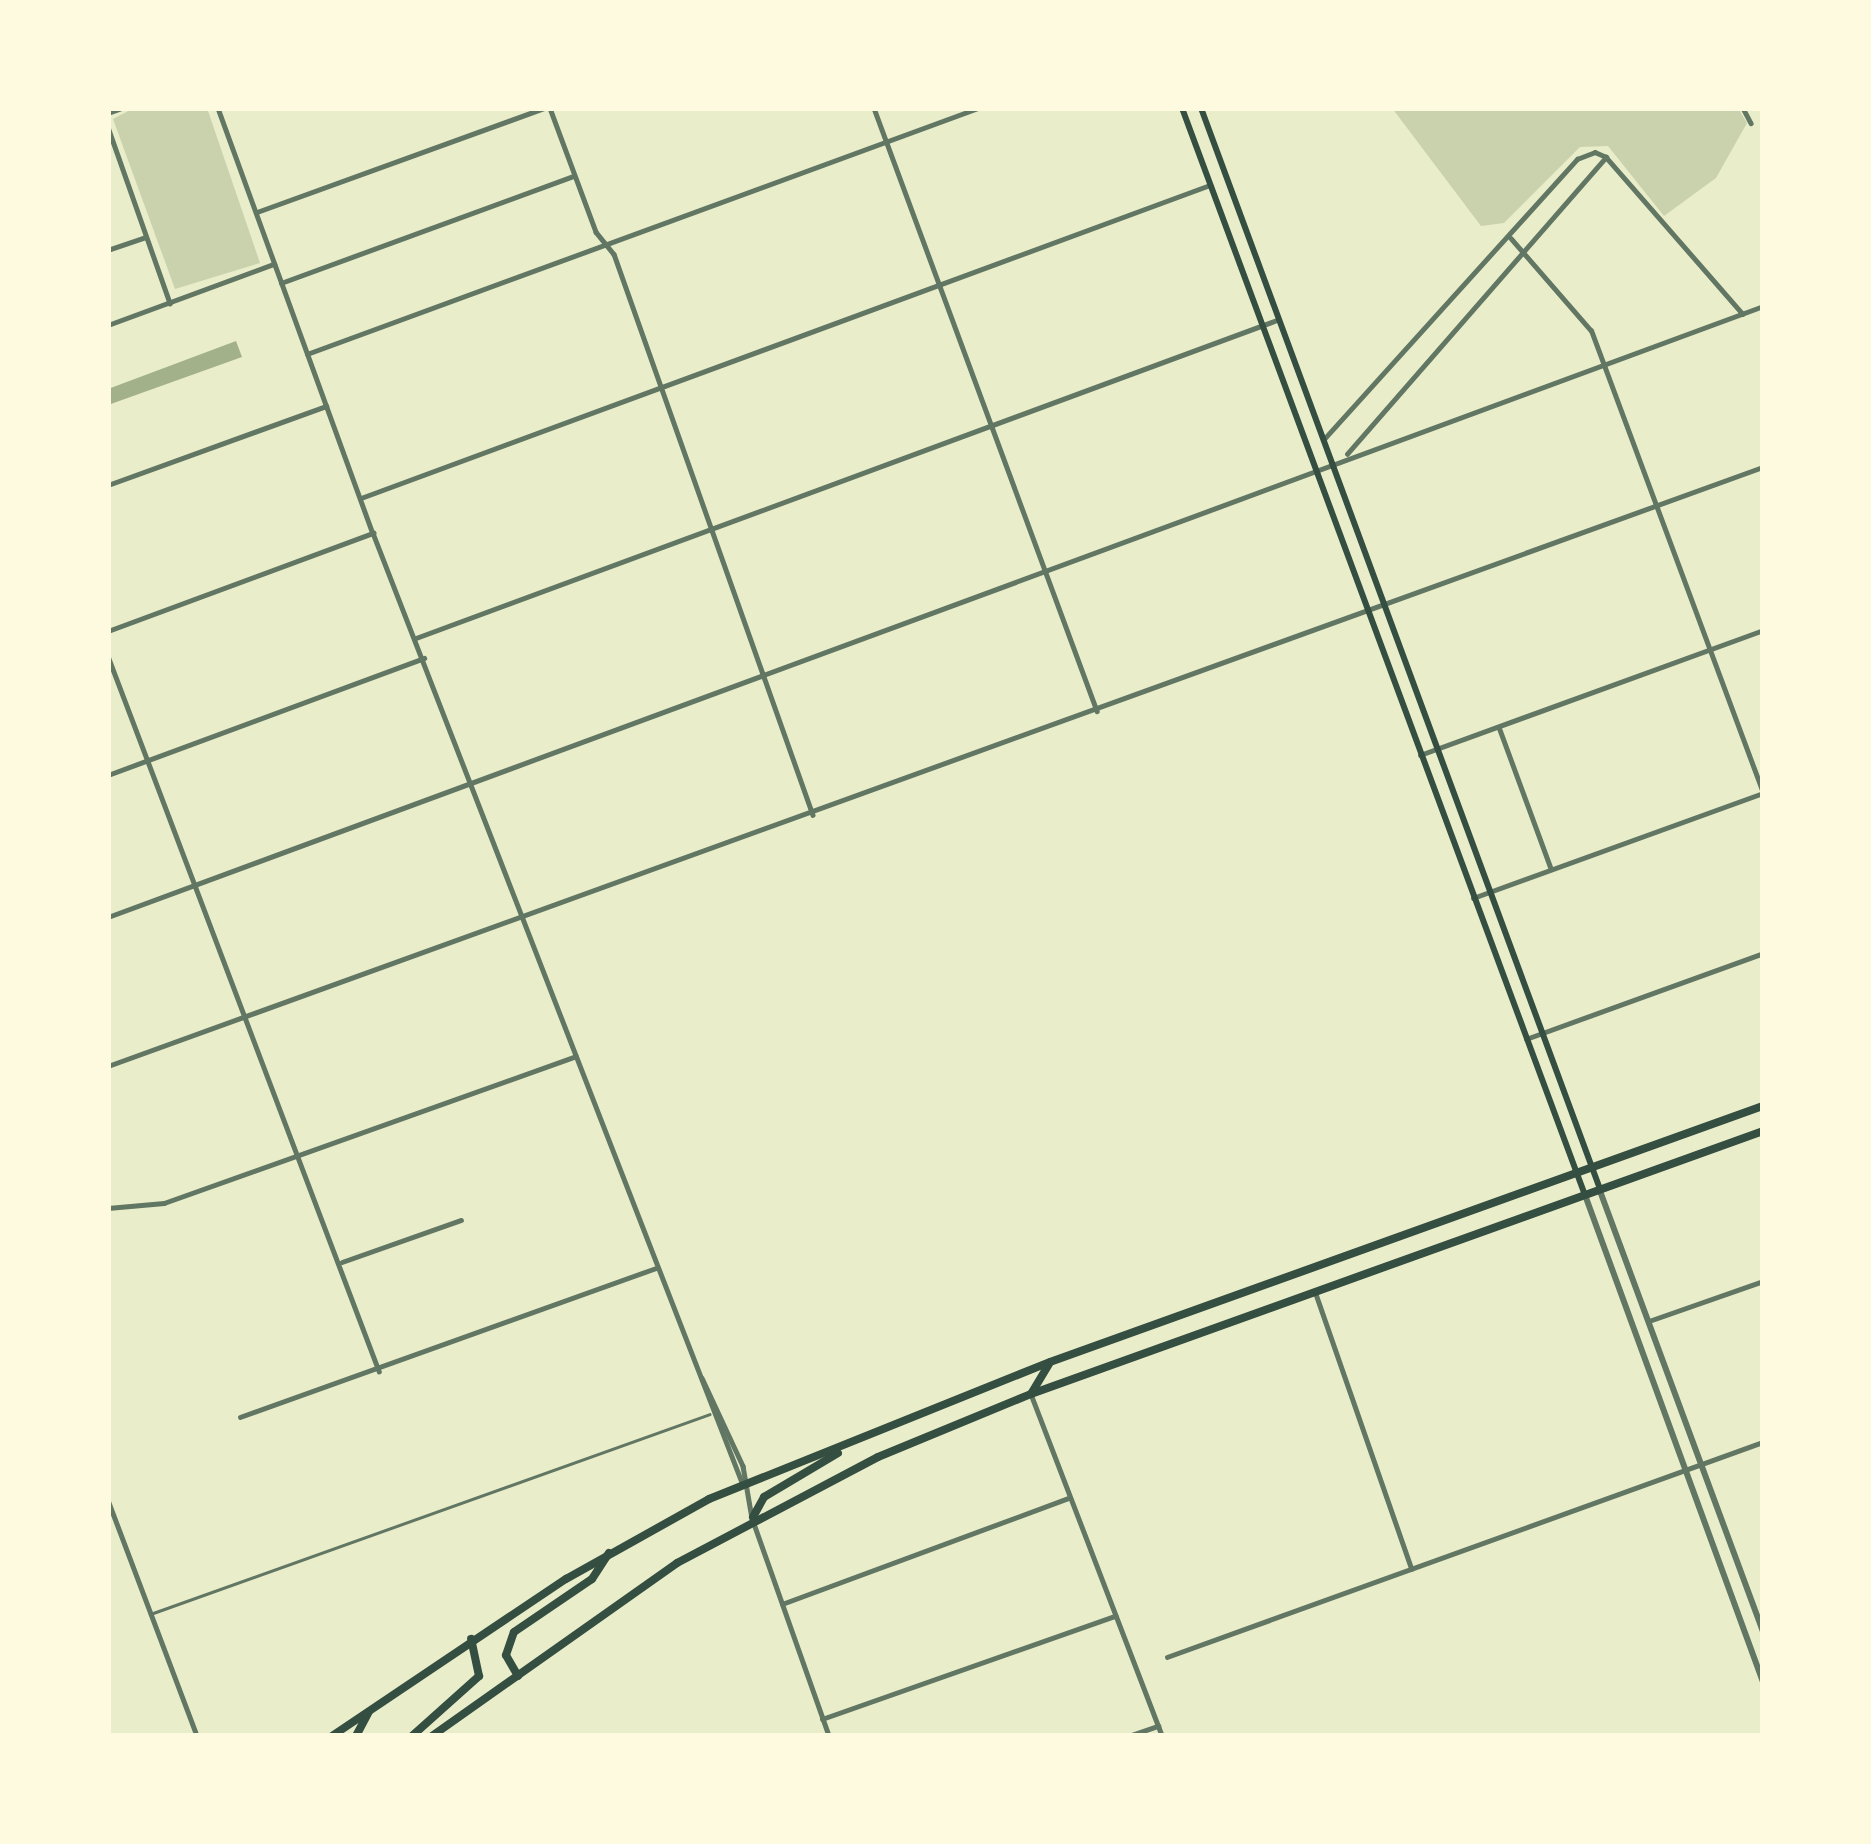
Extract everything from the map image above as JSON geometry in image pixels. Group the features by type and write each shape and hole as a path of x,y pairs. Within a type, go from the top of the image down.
{"main road":[{"path":"1182,108 1585,1195"},
{"path":"1201,108 1600,1189"},
{"path":"332,1736 610,1552 743,1486 1050,1362 1763,1106"},
{"path":"432,1736 752,1518 1031,1394 1763,1131"},
{"path":"1031,1394 1050,1362"},
{"path":"752,1518 764,1497 825,1466 843,1448"},
{"path":"518,1676 506,1655 514,1632 592,1579 610,1552"},
{"path":"412,1736 479,1676 471,1640"},
{"path":"356,1736 369,1711"}],"street":[{"path":"108,113 122,108"},
{"path":"218,108 373,533 703,1378 710,1414 743,1486"},
{"path":"256,213 547,108 662,387 813,815"},
{"path":"874,108 1097,712"},
{"path":"307,354 978,108"},
{"path":"1743,108 1751,123"},
{"path":"108,127 170,303"},
{"path":"1323,440 1511,239 1576,159 1595,152 1606,157 1742,314"},
{"path":"1343,459 1606,157"},
{"path":"281,283 575,176"},
{"path":"361,498 1210,185"},
{"path":"108,250 146,237"},
{"path":"1473,898 1763,793 1605,364 1573,303 1511,239"},
{"path":"108,326 274,264"},
{"path":"108,917 1763,306"},
{"path":"416,638 1277,320"},
{"path":"108,485 326,406"},
{"path":"108,1066 813,815 1763,467"},
{"path":"108,631 373,533"},
{"path":"1420,755 1763,630"},
{"path":"108,656 379,1371"},
{"path":"108,775 424,658"},
{"path":"1499,727 1551,870"},
{"path":"1526,1039 1763,952"},
{"path":"108,1208 164,1203 576,1056"},
{"path":"1600,1189 1759,1605 1763,1632"},
{"path":"1585,1195 1763,1682"},
{"path":"340,1263 461,1220"},
{"path":"241,1417 657,1268"},
{"path":"1649,1321 1763,1281"},
{"path":"1316,1294 1412,1569"},
{"path":"703,1378 713,1387 752,1518 829,1736"},
{"path":"1031,1394 1162,1736"},
{"path":"1167,1657 1763,1442"},
{"path":"781,1604 1069,1498"},
{"path":"108,1500 196,1736"},
{"path":"822,1719 1115,1616"},
{"path":"1129,1736 1158,1726"}],"lane":[{"path":"151,1614 710,1414"}],"shaded area":[{"path":"134,108 207,108 260,263 175,289 113,119"},
{"path":"1392,108 1738,108 1747,123 1716,178 1664,216 1608,146 1580,147 1504,223 1481,226"},
{"path":"236,341 242,357 108,405 108,389"}]}
